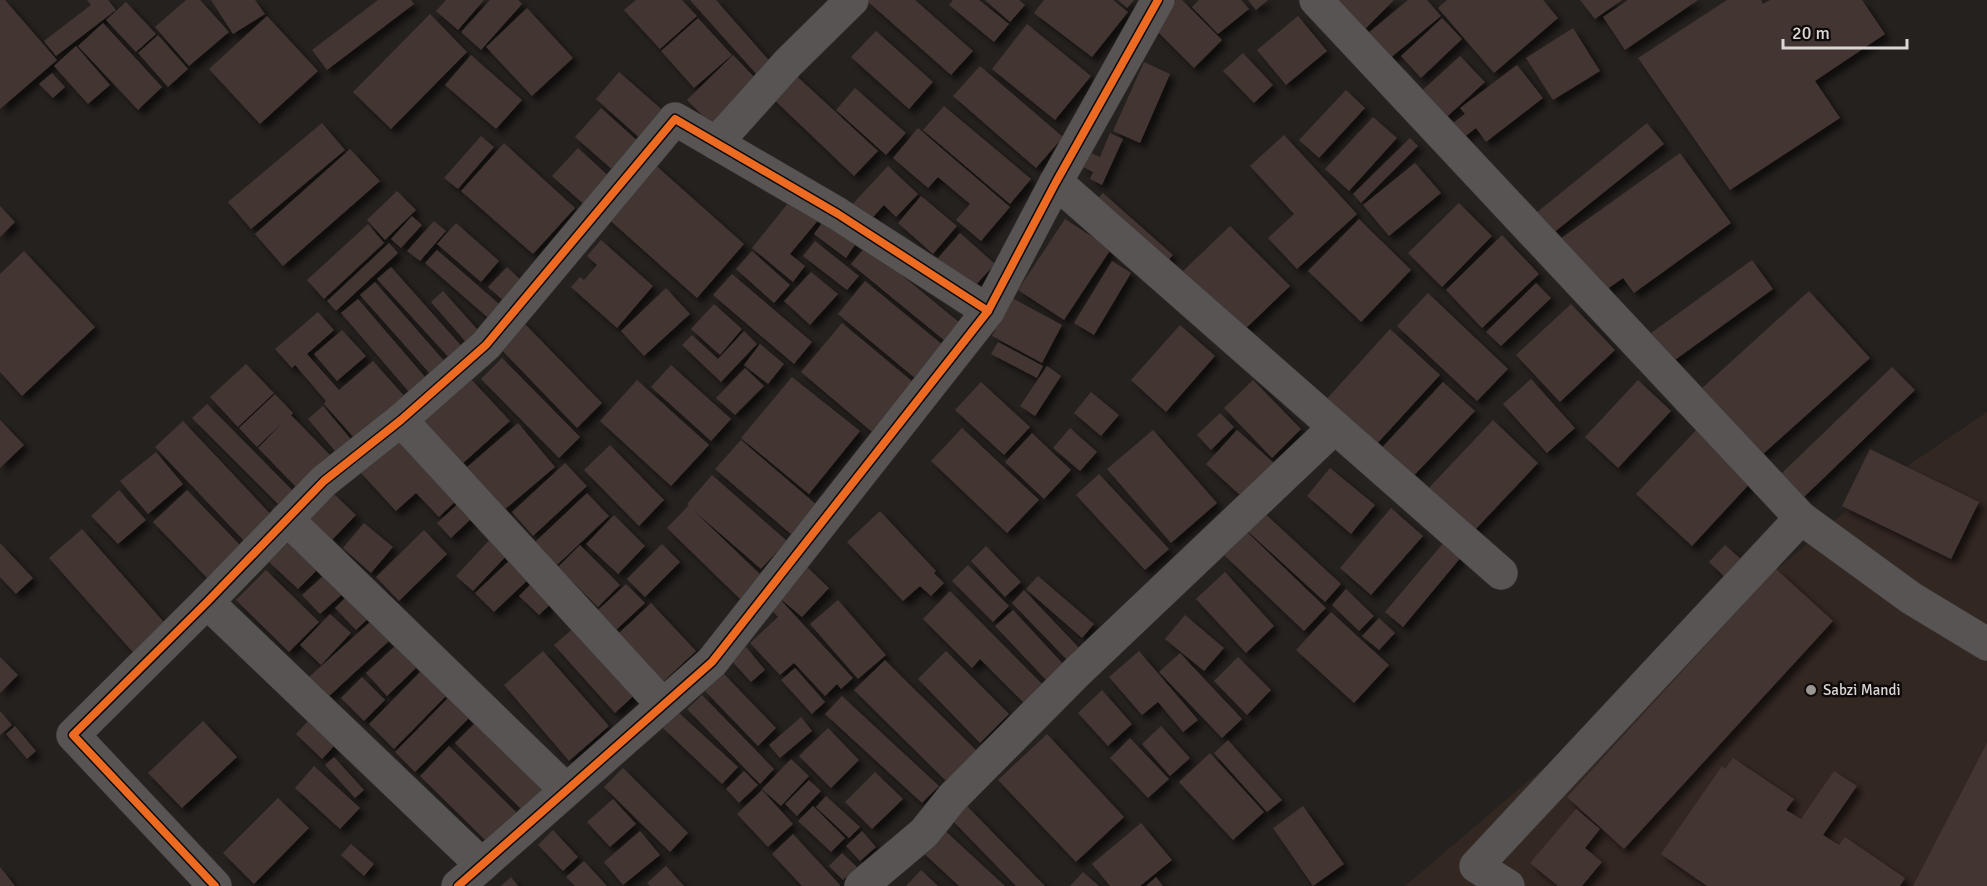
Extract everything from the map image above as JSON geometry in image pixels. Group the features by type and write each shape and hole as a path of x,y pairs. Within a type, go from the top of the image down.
{"street":[{"path":"716,143 788,63 852,0"},
{"path":"458,886 712,662 988,311 1056,182 1158,0"},
{"path":"1316,0 1801,518 1911,598 1987,644"},
{"path":"215,886 73,735 207,602 324,481 400,420 486,345 675,119 838,214 988,311"},
{"path":"1056,182 1502,573"},
{"path":"400,420 663,705"},
{"path":"861,886 924,833 952,798 1077,672 1335,427"},
{"path":"1508,886 1476,866 1801,518"},
{"path":"287,519 566,790"},
{"path":"207,602 482,865"}],"shaded area":[{"name":"Sabzi Mandi","path":"1987,412 1987,886 1405,886 1866,494"}],"building":[{"path":"0,0 5,0 57,60 0,109"},
{"path":"87,0 108,0 116,10 56,56 44,41 91,5"},
{"path":"186,0 200,0 229,32 189,66 155,27"},
{"path":"211,0 255,0 265,14 233,34"},
{"path":"378,0 411,0 414,4 327,70 312,50"},
{"path":"446,0 484,0 458,30 436,11"},
{"path":"490,0 518,0 522,4 481,50 461,32"},
{"path":"636,0 682,0 697,16 660,49 624,10"},
{"path":"690,0 716,0 773,65 759,77"},
{"path":"866,0 915,0 973,51 951,75"},
{"path":"953,0 979,0 1009,24 994,42 949,5"},
{"path":"985,0 1019,0 1025,5 1010,22"},
{"path":"1044,0 1113,0 1128,12 1092,57 1034,13"},
{"path":"1118,0 1134,0 1127,8"},
{"path":"1176,0 1182,0 1222,40 1194,68 1151,25"},
{"path":"1199,0 1241,0 1249,9 1218,34 1192,7"},
{"path":"1248,0 1268,0 1256,10"},
{"path":"1333,0 1394,0 1364,30"},
{"path":"1408,0 1427,0 1441,16 1382,65 1361,39"},
{"path":"1447,0 1543,0 1558,18 1494,73 1438,8"},
{"path":"1580,0 1622,0 1595,19"},
{"path":"1628,0 1698,0 1625,50 1603,17"},
{"path":"1727,0 1761,0 1763,4 1770,0 1862,0 1885,34 1815,81 1840,118 1730,190 1638,58"},
{"path":"126,2 156,34 136,52 106,20"},
{"path":"527,8 573,58 532,96 486,47"},
{"path":"430,14 467,52 391,129 353,92"},
{"path":"267,16 318,71 260,124 209,69"},
{"path":"1298,16 1327,51 1286,85 1257,50"},
{"path":"698,18 732,55 694,88 661,51"},
{"path":"1442,18 1462,39 1421,78 1401,56"},
{"path":"103,23 162,87 138,110 78,46"},
{"path":"1027,24 1091,76 1055,120 992,69"},
{"path":"1573,28 1600,71 1553,100 1526,58"},
{"path":"876,31 933,82 909,109 851,57"},
{"path":"158,35 188,69 168,87 138,53"},
{"path":"76,46 110,85 88,104 54,66"},
{"path":"1243,53 1273,85 1254,103 1223,71"},
{"path":"471,55 522,100 496,129 445,85"},
{"path":"733,55 758,81 713,126 687,100"},
{"path":"1460,56 1485,82 1438,125 1414,98"},
{"path":"1144,62 1170,74 1140,143 1113,131"},
{"path":"1517,65 1543,98 1486,142 1476,128 1454,145 1443,131 1465,114 1460,108"},
{"path":"980,66 1063,137 1036,168 953,96"},
{"path":"790,70 878,151 854,176 768,94"},
{"path":"619,72 667,114 643,141 596,99"},
{"path":"52,73 65,87 53,98 39,84"},
{"path":"855,88 906,133 886,155 836,110"},
{"path":"1346,90 1365,108 1319,158 1299,140"},
{"path":"944,106 1031,179 1010,204 923,130"},
{"path":"601,108 641,144 615,172 575,137"},
{"path":"1373,117 1397,138 1349,191 1325,169"},
{"path":"322,123 345,150 251,229 228,202"},
{"path":"1647,123 1664,144 1547,238 1530,218"},
{"path":"918,128 1010,207 981,241 956,220 970,204 938,177 928,188 893,158"},
{"path":"1110,133 1123,139 1102,185 1090,179 1093,172 1083,167 1089,152 1100,157"},
{"path":"1284,135 1357,214 1297,269 1268,238 1294,214 1250,166"},
{"path":"481,136 494,147 458,189 444,178"},
{"path":"1410,138 1418,146 1361,203 1353,194"},
{"path":"504,143 575,208 533,254 461,191"},
{"path":"578,148 613,180 588,208 552,176"},
{"path":"350,149 380,181 283,266 255,234"},
{"path":"1680,153 1731,223 1634,293 1623,278 1596,297 1556,242"},
{"path":"652,162 744,244 697,298 604,215"},
{"path":"1415,163 1441,193 1389,236 1363,205"},
{"path":"888,166 918,194 896,217 884,205 865,226 847,210"},
{"path":"397,191 416,210 385,240 367,220"},
{"path":"1103,193 1173,255 1161,268 1092,205"},
{"path":"921,196 957,226 933,254 898,223"},
{"path":"793,197 820,218 790,254 805,266 793,282 752,248"},
{"path":"1459,203 1492,236 1442,287 1408,253"},
{"path":"0,206 15,222 0,237"},
{"path":"412,216 422,225 401,248 391,239"},
{"path":"825,219 857,242 846,258 814,234"},
{"path":"1065,219 1111,249 1064,320 1018,290"},
{"path":"1359,219 1411,270 1361,322 1308,271"},
{"path":"434,221 446,231 420,261 407,251"},
{"path":"456,223 499,261 481,282 437,244"},
{"path":"368,224 384,243 324,299 307,280"},
{"path":"1230,226 1290,286 1240,334 1181,273"},
{"path":"960,233 995,264 973,288 938,258"},
{"path":"1502,235 1539,274 1482,328 1446,290"},
{"path":"601,240 653,286 617,328 571,287 580,277 584,280 597,265 587,256"},
{"path":"815,241 859,276 847,290 803,256"},
{"path":"389,243 398,253 336,311 327,301"},
{"path":"866,246 965,327 950,345 851,264"},
{"path":"437,250 506,310 494,323 425,263"},
{"path":"24,251 95,327 22,396 0,372 0,274"},
{"path":"752,251 790,285 774,303 736,269"},
{"path":"1752,260 1773,289 1668,365 1647,336"},
{"path":"1112,261 1131,273 1094,335 1074,323"},
{"path":"391,267 465,350 452,361 377,279"},
{"path":"507,267 524,283 506,303 488,287"},
{"path":"811,272 838,294 810,325 784,301"},
{"path":"732,274 812,342 794,364 713,295"},
{"path":"865,281 944,346 916,379 838,314"},
{"path":"375,282 446,363 432,376 360,295"},
{"path":"1536,283 1551,298 1501,346 1486,332"},
{"path":"666,288 690,314 644,356 621,331"},
{"path":"443,291 485,338 472,349 431,302"},
{"path":"1809,291 1870,358 1762,455 1701,389"},
{"path":"1428,293 1508,369 1477,401 1397,326"},
{"path":"1012,298 1062,325 1042,363 992,336"},
{"path":"358,299 426,378 409,392 341,313"},
{"path":"714,304 742,329 720,355 691,329"},
{"path":"1571,304 1615,350 1560,402 1516,355"},
{"path":"318,312 334,330 307,354 339,390 373,361 406,398 356,440 324,404 326,401 295,365 292,368 275,349"},
{"path":"520,319 602,403 577,428 495,343"},
{"path":"842,323 919,387 878,437 801,372"},
{"path":"1180,325 1215,356 1166,412 1131,380"},
{"path":"1390,329 1440,375 1374,447 1324,402"},
{"path":"342,330 366,356 337,381 314,354"},
{"path":"744,331 757,344 721,382 682,345 692,335 718,359"},
{"path":"998,342 1043,366 1037,378 991,354"},
{"path":"760,344 784,364 768,384 744,365"},
{"path":"502,358 580,437 559,458 481,379"},
{"path":"246,364 274,393 238,427 210,397"},
{"path":"671,365 731,419 711,441 651,387"},
{"path":"1047,366 1061,376 1035,416 1020,406"},
{"path":"1892,367 1915,390 1804,497 1781,474"},
{"path":"745,368 764,386 735,415 716,398"},
{"path":"792,377 860,431 809,494 741,438"},
{"path":"470,378 510,421 462,464 423,420"},
{"path":"1531,379 1575,428 1547,453 1503,404"},
{"path":"637,380 709,445 671,486 600,421"},
{"path":"1253,380 1301,429 1272,458 1224,408"},
{"path":"1638,380 1671,411 1618,468 1585,437"},
{"path":"981,382 1030,427 1004,455 955,410"},
{"path":"1443,382 1475,411 1407,483 1376,454"},
{"path":"1091,392 1119,415 1101,436 1074,413"},
{"path":"275,394 293,413 291,415 332,457 299,490 258,448 285,420 257,447 239,428"},
{"path":"207,404 297,495 283,509 192,418"},
{"path":"323,406 355,444 340,457 308,419"},
{"path":"1220,413 1234,427 1211,450 1197,435"},
{"path":"0,420 24,445 0,468"},
{"path":"1493,420 1538,463 1473,532 1427,490"},
{"path":"183,421 275,519 248,545 155,447"},
{"path":"518,423 555,467 503,511 466,468"},
{"path":"1699,427 1755,478 1692,546 1636,494"},
{"path":"962,428 1039,500 1007,533 931,461"},
{"path":"1070,428 1097,452 1080,471 1053,448"},
{"path":"1153,430 1217,503 1171,543 1107,469"},
{"path":"1237,430 1274,463 1242,497 1206,464"},
{"path":"1032,433 1071,470 1044,499 1005,462"},
{"path":"399,436 458,499 439,517 416,493 396,511 361,473"},
{"path":"741,440 818,506 792,535 715,469"},
{"path":"610,445 664,500 639,526 584,470"},
{"path":"1870,449 1979,502 1951,559 1842,506"},
{"path":"156,452 183,484 148,514 120,481"},
{"path":"565,463 587,486 533,536 512,512"},
{"path":"1330,468 1375,505 1351,534 1307,496"},
{"path":"1099,474 1169,549 1145,570 1076,495"},
{"path":"712,475 787,541 761,569 693,510 765,579 743,602 667,528 689,505 687,504"},
{"path":"119,490 146,520 118,544 91,516"},
{"path":"187,490 242,547 209,580 153,522"},
{"path":"587,493 609,516 556,566 534,543"},
{"path":"334,494 356,515 331,541 309,519"},
{"path":"460,502 474,516 451,538 437,523"},
{"path":"1391,508 1423,536 1371,595 1340,568"},
{"path":"1260,509 1341,584 1325,602 1243,527"},
{"path":"880,511 936,571 934,573 944,583 931,596 920,586 903,601 847,542"},
{"path":"614,515 645,546 618,574 586,544"},
{"path":"364,523 393,547 371,573 343,548"},
{"path":"82,529 170,629 138,658 49,558"},
{"path":"424,530 447,554 399,601 376,577"},
{"path":"1246,531 1326,608 1304,631 1224,555"},
{"path":"495,534 512,550 473,591 456,576"},
{"path":"296,535 324,563 298,589 269,562"},
{"path":"1445,541 1462,556 1403,627 1385,612"},
{"path":"0,543 33,578 16,594 0,577"},
{"path":"662,544 680,562 645,597 627,579"},
{"path":"580,545 620,585 598,607 558,567"},
{"path":"1725,545 1750,567 1732,584 1709,562"},
{"path":"986,546 1021,582 1005,597 971,561"},
{"path":"514,556 533,575 494,612 475,593"},
{"path":"968,565 1009,606 993,622 952,581"},
{"path":"806,566 829,588 802,617 777,596"},
{"path":"1776,569 1833,621 1624,849 1567,797"},
{"path":"266,570 319,622 289,652 236,600"},
{"path":"330,570 348,589 320,614 302,595"},
{"path":"1225,572 1274,626 1246,653 1196,599"},
{"path":"1038,576 1094,624 1082,638 1026,589"},
{"path":"537,578 557,598 539,615 519,596"},
{"path":"626,584 645,603 616,630 598,610"},
{"path":"1346,589 1374,616 1359,631 1332,605"},
{"path":"1024,590 1083,652 1071,664 1012,603"},
{"path":"352,591 373,614 356,630 335,608"},
{"path":"950,591 1045,687 1026,705 980,659 972,668 923,619"},
{"path":"777,596 853,678 841,689 837,684 825,696 794,663 780,675 750,643 778,617 767,605"},
{"path":"838,600 886,655 858,679 810,624"},
{"path":"651,603 696,651 664,681 619,633"},
{"path":"1013,610 1065,666 1048,682 995,626"},
{"path":"1331,612 1389,665 1354,703 1296,650"},
{"path":"330,614 351,633 321,665 300,645"},
{"path":"1185,615 1224,648 1204,671 1165,639"},
{"path":"1379,618 1395,633 1379,650 1362,636"},
{"path":"371,621 389,641 327,698 308,678"},
{"path":"581,622 641,689 615,713 554,645"},
{"path":"396,645 417,667 387,696 366,673"},
{"path":"746,647 765,670 751,682 730,659"},
{"path":"543,651 609,726 569,761 504,685"},
{"path":"946,651 1009,714 980,743 918,679"},
{"path":"1139,651 1198,720 1183,732 1158,702 1142,715 1109,677"},
{"path":"1180,653 1242,719 1222,738 1159,672"},
{"path":"0,657 18,675 0,693"},
{"path":"1238,657 1271,690 1247,715 1214,681"},
{"path":"885,660 977,751 947,782 854,690"},
{"path":"795,668 825,702 812,714 781,680"},
{"path":"421,671 446,696 394,749 369,724"},
{"path":"723,673 776,728 758,746 705,691"},
{"path":"362,677 385,700 364,721 341,698"},
{"path":"1102,690 1132,724 1108,746 1078,713"},
{"path":"451,695 472,715 415,772 395,752"},
{"path":"702,695 774,769 760,784 687,709"},
{"path":"842,696 939,786 922,803 825,714"},
{"path":"0,711 12,725 0,735"},
{"path":"678,712 738,767 722,784 663,728"},
{"path":"482,716 549,783 522,810 455,743"},
{"path":"801,717 812,731 780,758 769,745"},
{"path":"310,719 336,744 322,759 296,734"},
{"path":"203,721 237,757 182,808 148,773"},
{"path":"15,726 36,751 27,759 6,734"},
{"path":"1161,726 1190,758 1170,776 1142,744"},
{"path":"828,728 859,760 831,788 799,756"},
{"path":"1047,734 1124,817 1076,862 998,780"},
{"path":"1130,738 1169,779 1148,798 1110,758"},
{"path":"1228,740 1282,800 1267,812 1214,753"},
{"path":"1987,743 1987,886 1913,886"},
{"path":"449,746 516,812 487,842 420,776"},
{"path":"1210,753 1264,812 1233,840 1179,782"},
{"path":"334,757 364,790 355,798 325,765"},
{"path":"1733,758 1794,799 1786,810 1801,819 1834,771 1857,786 1823,835 1839,845 1845,837 1905,878 1900,886 1707,886 1661,854 1722,766 1725,769"},
{"path":"791,759 809,776 781,806 762,789"},
{"path":"314,766 360,808 340,829 295,788"},
{"path":"623,768 688,833 670,852 604,787"},
{"path":"744,771 758,785 739,803 726,789"},
{"path":"875,772 903,799 872,829 845,802"},
{"path":"809,780 821,791 797,816 785,804"},
{"path":"762,790 793,824 768,847 737,814"},
{"path":"826,796 860,827 849,838 816,807"},
{"path":"278,798 309,828 254,884 223,853"},
{"path":"613,799 636,824 610,847 587,822"},
{"path":"966,805 1045,886 1016,886 951,819"},
{"path":"813,806 845,838 831,852 798,821"},
{"path":"1303,806 1344,864 1313,886 1273,828"},
{"path":"1576,809 1600,829 1585,848 1602,862 1582,886 1558,886 1530,863"},
{"path":"1141,823 1172,860 1140,886 1110,886 1092,864"},
{"path":"941,827 1005,886 959,886 920,850"},
{"path":"553,830 578,857 563,871 538,845"},
{"path":"640,831 660,855 623,885 604,862"},
{"path":"862,831 876,847 860,861 846,846"},
{"path":"793,834 839,886 802,886 772,854"},
{"path":"351,844 374,864 364,876 341,855"},
{"path":"842,853 857,867 843,880 829,866"},
{"path":"584,861 607,886 575,886 566,877"},
{"path":"666,866 684,886 650,886 647,883"},
{"path":"0,867 15,886 0,886"},
{"path":"921,870 938,886 906,886"},
{"path":"1083,872 1099,886 1070,886"},
{"path":"511,877 518,886 501,886"},
{"path":"1156,877 1163,886 1146,886"}],"cycle path":[{"path":"458,886 712,662 988,311 1056,182 1158,0"},
{"path":"215,886 73,735 207,602 324,481 401,420 486,345 675,119 838,214 988,311"}],"place":[{"name":"Sabzi Mandi","path":"1811,690"}]}
